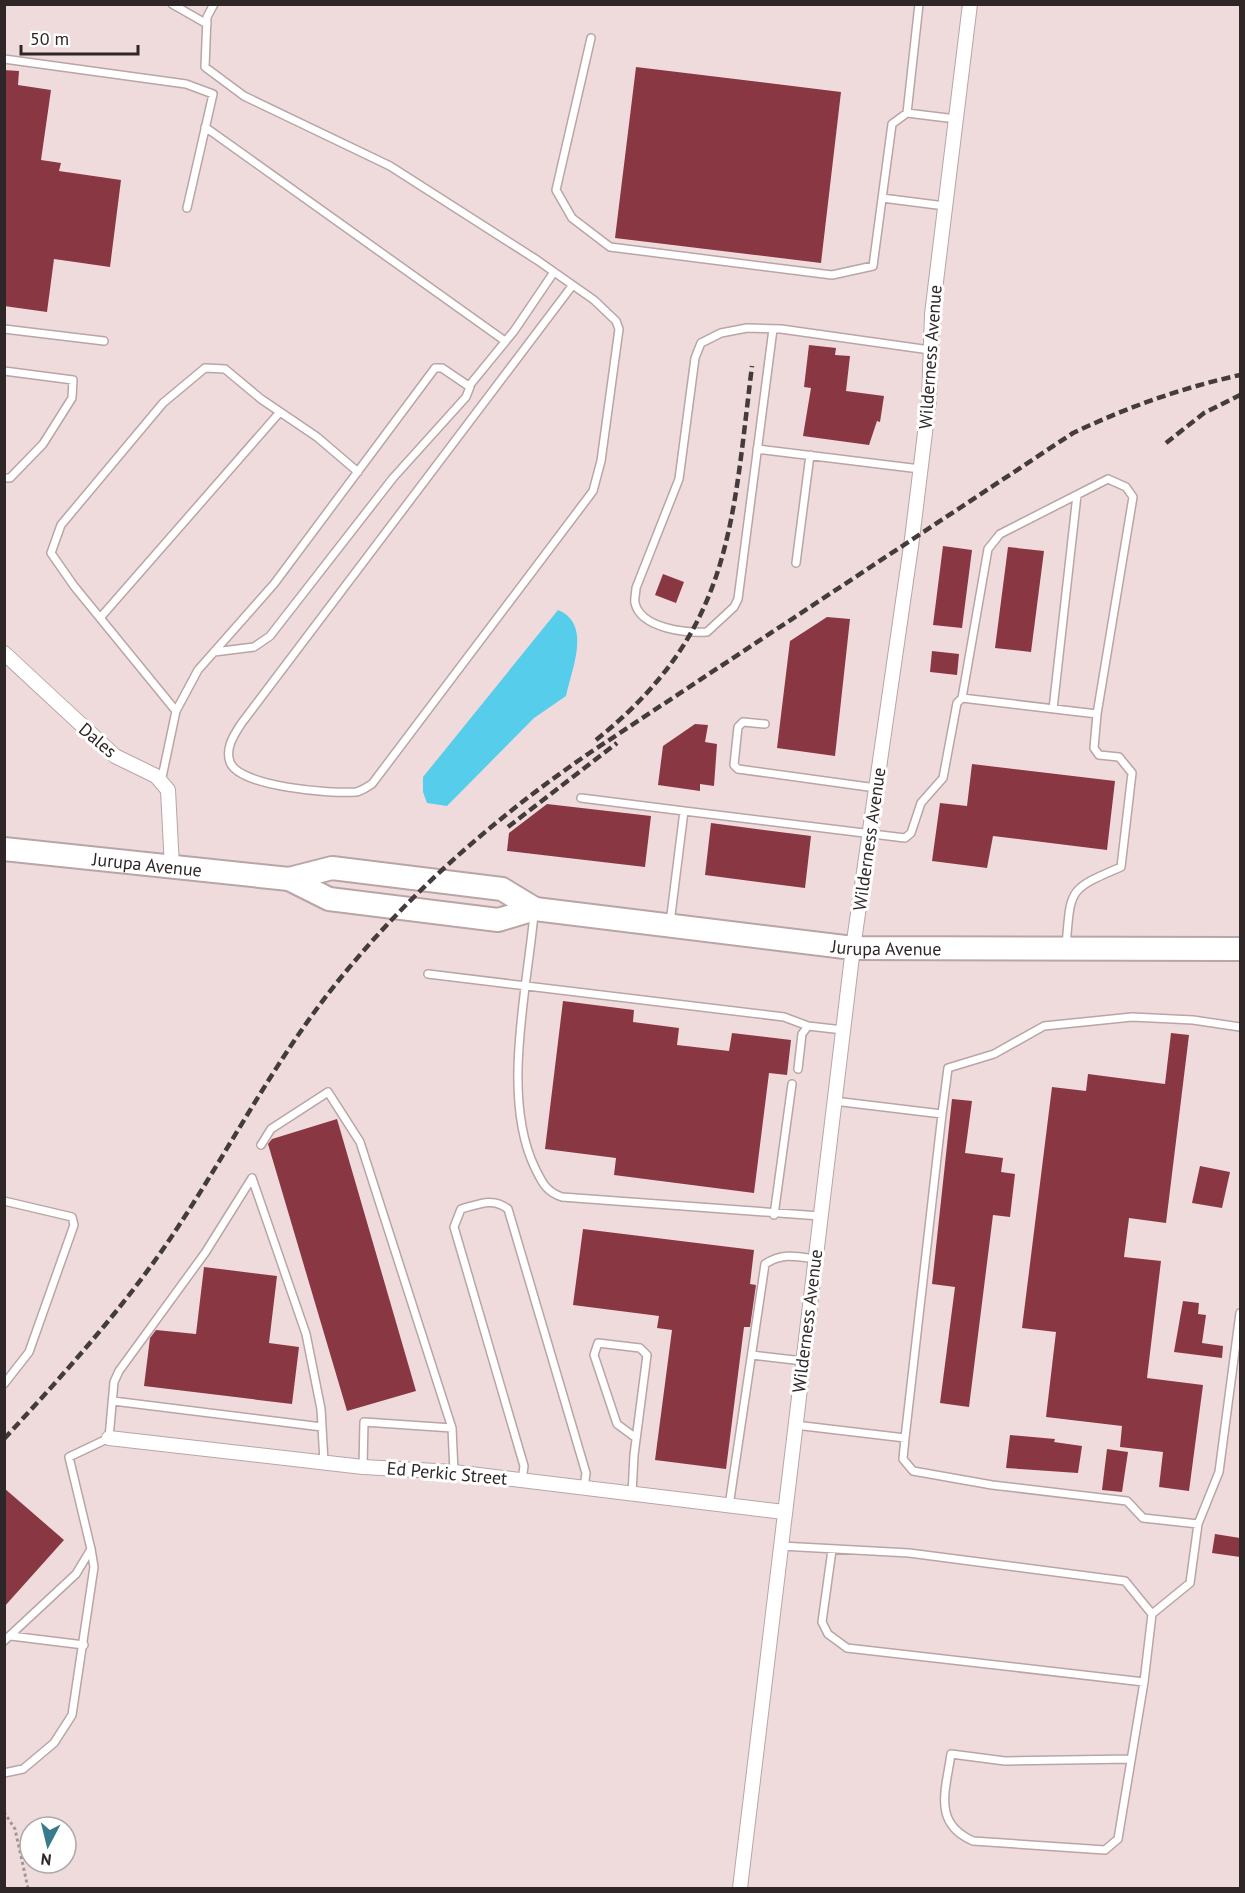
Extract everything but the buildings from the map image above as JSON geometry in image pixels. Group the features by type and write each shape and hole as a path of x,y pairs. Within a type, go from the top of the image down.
{"main road":[{"name":"Jurupa Avenue","path":"5,853 289,879 332,868 343,869 502,889 535,909"},
{"name":"Jurupa Avenue","path":"289,879 329,899 498,920 535,909 853,948 1240,949"}],"street":[{"name":"Wilderness Avenue","path":"740,1888 853,948 929,400 932,314 970,4"},
{"name":"Dales","path":"4,653 115,756 156,776 161,782"},
{"path":"161,782 168,790 172,867"},
{"name":"Ed Perkic Street","path":"109,1438 363,1467 454,1472 784,1512"}],"lane":[{"path":"172,4 207,24"},
{"path":"214,4 207,24 205,67 244,96 390,166 594,300 616,321 619,329 601,461 593,491 372,784 359,792 317,792 254,780 235,769 230,762 229,745 241,724 572,286"},
{"path":"906,113 919,4"},
{"path":"591,38 556,190 572,218 610,247 832,275 873,266 892,124 906,113 956,119"},
{"path":"4,59 186,84 213,94 187,208"},
{"path":"205,127 505,341"},
{"path":"882,198 945,207"},
{"path":"214,652 254,647 270,636 393,478 466,397 469,386 505,341 554,272"},
{"path":"4,329 104,341"},
{"path":"773,329 738,599 734,607 707,632 692,633 655,623 643,617 635,603 636,588 679,479 695,358 701,343 721,333 773,329 930,350"},
{"path":"176,711 100,618 51,553 61,525 163,403 205,368 225,369 358,472"},
{"path":"161,782 176,711 198,670 274,584 435,368 442,368 469,386"},
{"path":"4,372 73,380 72,398 43,444 10,478 4,477"},
{"path":"100,618 280,412"},
{"path":"757,449 920,469"},
{"path":"796,563 810,455"},
{"path":"581,798 870,836 905,838 911,833 921,803 943,778 957,703 962,698 988,549 1000,534 1108,479 1126,487 1133,497 1097,714 1094,748 1099,755 1119,758 1132,773 1120,867 1083,884 1070,901 1066,949"},
{"path":"1053,709 1077,495"},
{"path":"962,698 1097,714"},
{"path":"765,724 743,722 738,727 734,765 738,769 876,788"},
{"path":"669,925 684,811"},
{"path":"535,909 518,1065 520,1126 529,1156 545,1187 562,1197 774,1215 820,1216"},
{"path":"428,974 784,1017 808,1026 843,1030"},
{"path":"1198,1524 1143,1518 1127,1501 992,1485 913,1471 903,1459 948,1068 994,1054 1044,1026 1132,1017 1193,1020 1240,1027"},
{"path":"798,1069 802,1034 808,1026"},
{"path":"774,1215 792,1084"},
{"path":"261,1145 271,1129 328,1092 360,1142 452,1428 454,1472"},
{"path":"834,1101 942,1114"},
{"path":"4,1773 22,1768 54,1743 72,1715 94,1567 69,1457 109,1438 114,1382 119,1371 205,1253 252,1178 306,1335 322,1427 324,1462"},
{"path":"4,1201 72,1216 74,1225 28,1352 4,1384"},
{"path":"522,1480 524,1466 454,1227 461,1209 490,1201 500,1202 508,1209 586,1473 585,1488"},
{"path":"729,1506 765,1264 776,1257 787,1255 815,1259"},
{"path":"1131,1759 1005,1761 951,1754 945,1813 950,1825 960,1835 973,1841 1105,1850 1118,1839 1144,1682 1152,1614 1190,1583 1198,1524 1219,1472 1240,1313"},
{"path":"632,1494 636,1438 647,1355 640,1348 598,1343 594,1355 617,1424 636,1438"},
{"path":"752,1355 803,1360"},
{"path":"113,1401 322,1427"},
{"path":"363,1467 364,1422 452,1428"},
{"path":"795,1425 905,1438"},
{"path":"781,1546 909,1554 1125,1581 1152,1614"},
{"path":"4,1641 76,1574 91,1549"},
{"path":"832,1550 822,1622 828,1634 847,1648 1144,1682"},
{"path":"11,1636 84,1645"}],"path":[{"path":"4,1812 15,1829 28,1888"}],"water":[{"path":"558,610 574,625 577,636 575,660 566,696 534,718 447,806 427,803 423,792 423,777"}],"railway":[{"path":"596,740 641,699 675,658 700,616 718,572 730,526 752,366"},
{"path":"4,1439 91,1342 151,1266 192,1205 277,1067 323,1001 374,938 460,853 555,777 588,754 1073,433 1155,399 1240,375"},
{"path":"1166,443 1204,413 1240,395"},
{"path":"508,827 617,743"}]}
